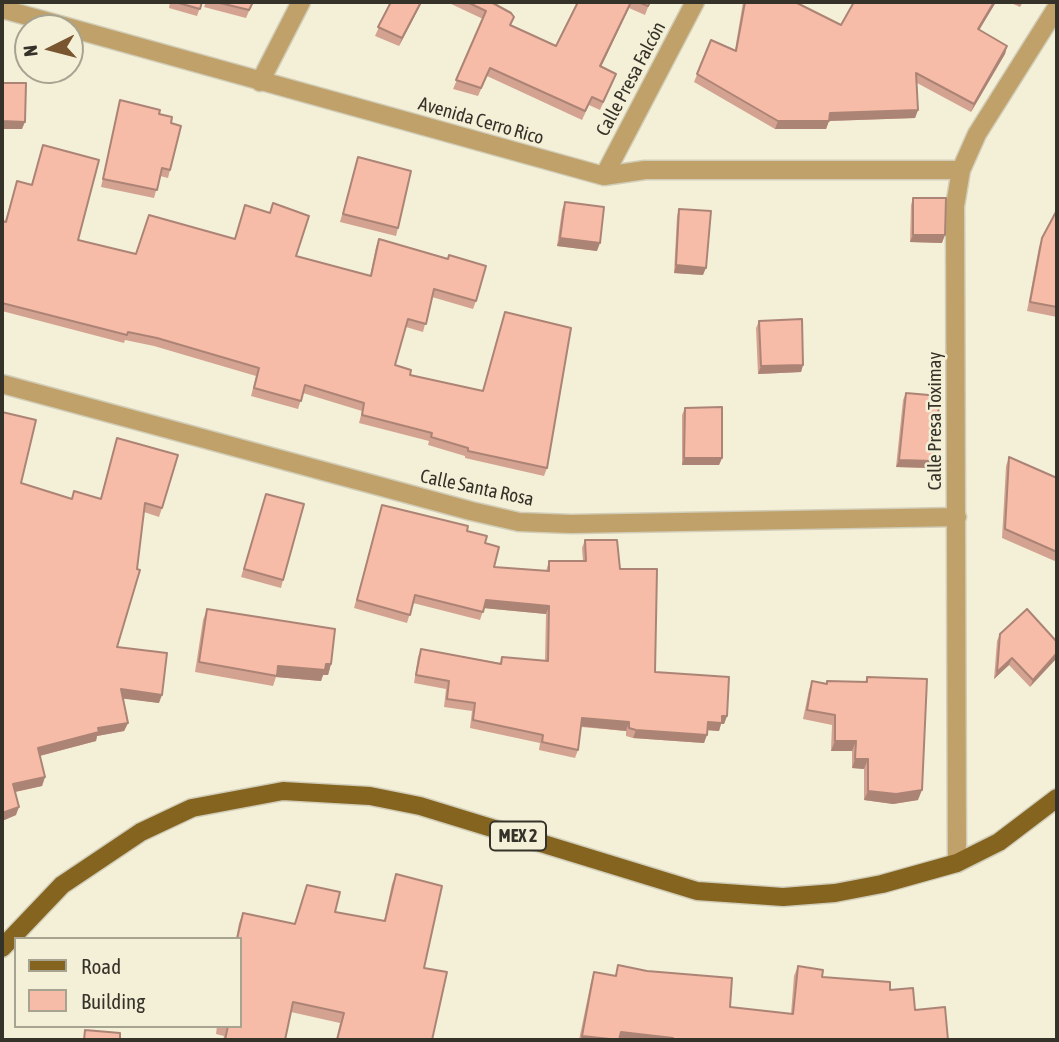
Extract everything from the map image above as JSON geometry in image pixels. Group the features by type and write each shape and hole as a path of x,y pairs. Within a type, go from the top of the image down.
{"main road":[{"name":"MEX 2","path":"2,948 62,885 141,832 192,808 283,791 370,796 420,806 648,877 708,892 783,897 835,893 916,876 957,863 999,842 1057,798"}],"street":[{"path":"260,82 301,2"},
{"name":"Calle Presa Falcón","path":"604,176 695,2"},
{"name":"Calle Presa Toximay","path":"957,863 955,206 961,170 977,134 1004,86 1057,7"},
{"name":"Avenida Cerro Rico","path":"2,9 604,176 645,170 961,170"},
{"name":"Calle Santa Rosa","path":"2,384 471,512 519,522 572,524 957,517"}],"building":[{"path":"175,2 202,2 200,9"},
{"path":"216,2 253,2 249,10"},
{"path":"391,2 421,2 402,38 378,27"},
{"path":"467,2 491,2 511,13 514,17 510,25 556,46 578,2 631,2 600,66 616,74 603,102 592,97 585,111 490,68 481,88 456,80 486,11"},
{"path":"745,2 795,2 841,25 854,2 994,2 978,29 1007,46 974,104 916,73 918,110 830,113 829,121 778,121 697,74 711,40 736,51"},
{"path":"2,83 26,84 25,122 2,121"},
{"path":"120,100 160,110 159,114 172,117 171,123 181,126 170,170 162,168 157,190 103,179"},
{"path":"43,145 99,160 78,240 136,254 149,215 235,239 245,205 270,213 273,203 309,216 296,256 371,276 379,239 448,259 449,255 486,266 476,301 434,289 426,324 408,319 395,365 411,370 410,375 483,391 505,312 571,328 547,468 468,451 468,448 431,437 432,433 362,415 364,403 305,385 301,401 254,388 259,368 157,338 128,332 127,335 2,303 2,221 6,222 17,181 32,185"},
{"path":"358,157 411,171 398,228 343,214"},
{"path":"913,198 946,198 945,235 913,235"},
{"path":"565,202 604,207 600,243 560,238"},
{"path":"679,209 711,211 706,268 676,265"},
{"path":"1057,210 1057,307 1030,302 1042,238"},
{"path":"802,319 803,365 761,366 759,321"},
{"path":"906,393 940,396 933,461 899,460"},
{"path":"722,407 722,458 684,458 685,408"},
{"path":"2,412 36,420 21,483 72,499 74,491 101,499 117,438 178,455 162,508 145,503 137,569 140,570 117,647 167,653 162,695 121,689 128,723 98,728 99,732 38,748 45,777 13,784 19,807 2,813"},
{"path":"1009,457 1057,478 1057,552 1005,529"},
{"path":"266,494 304,504 283,580 244,569"},
{"path":"382,505 468,526 467,531 487,536 485,543 499,547 494,567 549,571 549,561 586,561 585,540 617,540 620,569 657,569 655,672 729,677 727,716 722,716 722,723 708,722 707,735 636,730 629,728 629,722 582,718 578,750 542,742 543,735 473,720 475,703 447,699 449,681 416,675 421,649 501,664 502,657 548,661 549,606 486,600 483,612 415,595 410,615 357,600"},
{"path":"207,609 335,629 331,664 326,664 325,670 278,666 277,676 199,662"},
{"path":"1027,609 1057,642 1057,653 1033,680 1012,658 997,672 1000,634"},
{"path":"867,677 927,679 922,790 896,794 868,791 868,759 855,759 856,741 835,741 835,715 807,710 812,681 827,684 827,681 867,682"},
{"path":"396,874 442,886 424,968 447,972 432,1040 337,1040 344,1013 293,1002 285,1040 225,1040 228,1028 242,1028 242,937 237,937 243,913 295,924 307,885 340,892 335,912 385,921"},
{"path":"618,965 647,971 732,978 730,1007 793,1014 798,966 823,970 822,977 890,982 890,990 913,988 915,1010 945,1007 948,1040 673,1040 621,1032 619,1040 582,1036 594,972 616,976"},
{"path":"85,1030 120,1033 120,1040 84,1040"}]}
